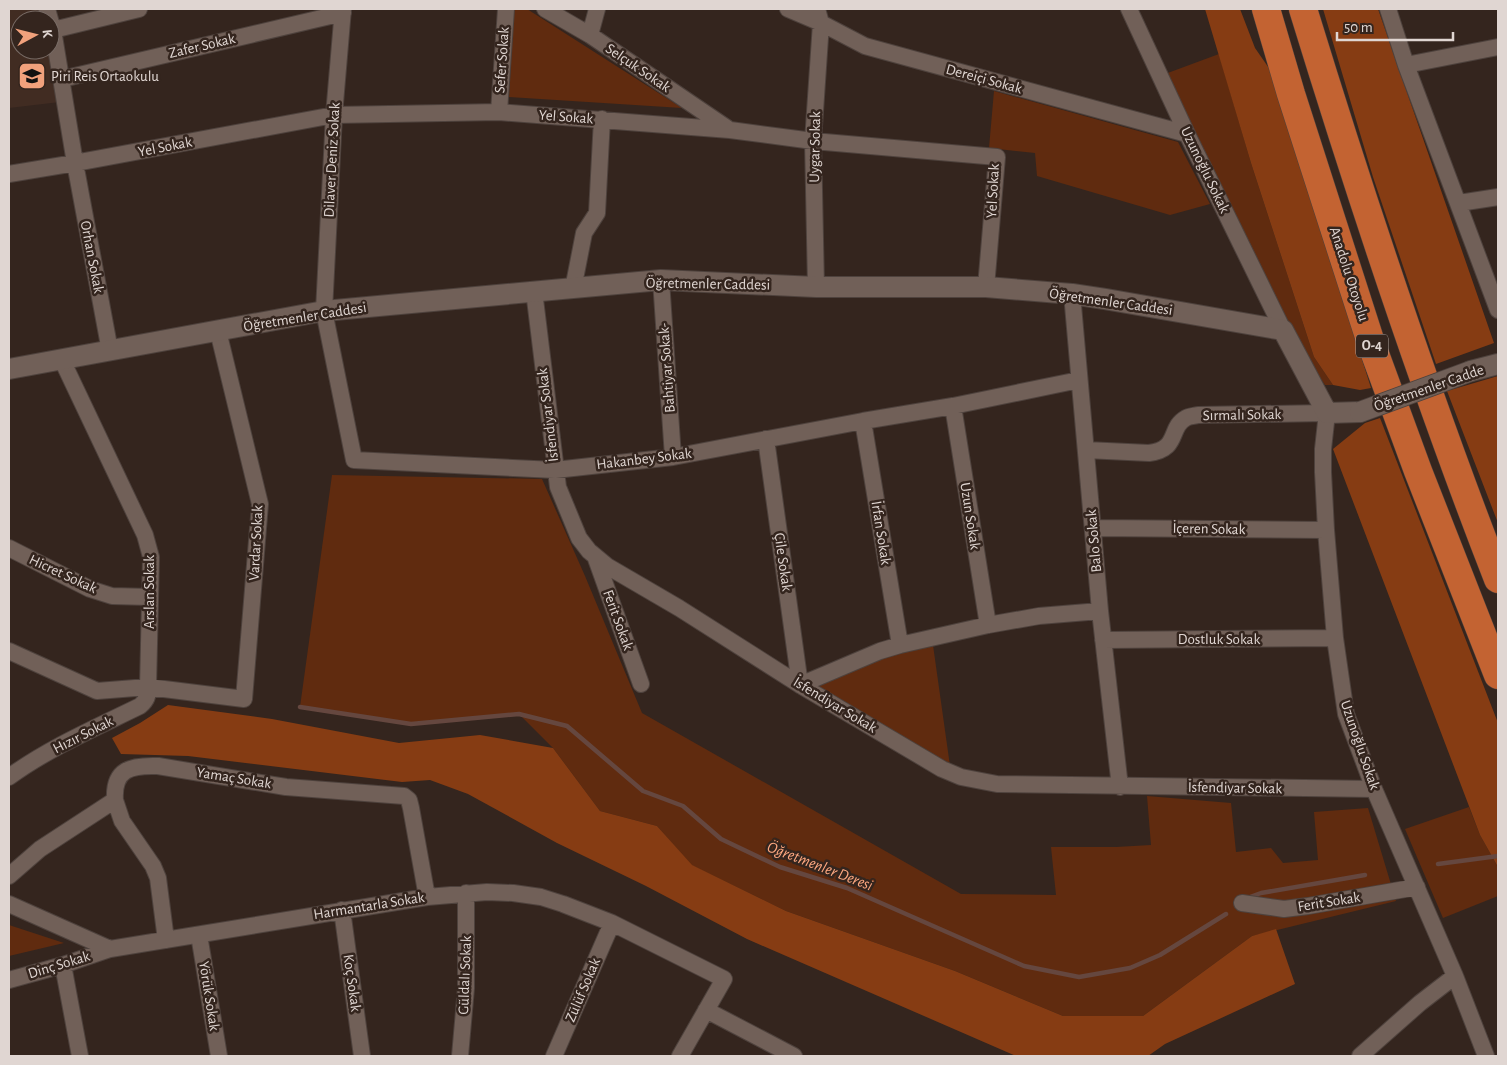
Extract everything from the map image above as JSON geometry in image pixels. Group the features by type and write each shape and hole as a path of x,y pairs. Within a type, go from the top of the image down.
{"highway":[{"name":"Anadolu Otoyolu","path":"1266,9 1291,94 1371,343 1418,471 1498,675"},
{"name":"O-4","path":"1303,9 1406,329 1498,579"}],"street":[{"path":"60,29 139,9"},
{"name":"Sefer Sokak","path":"499,112 506,9"},
{"name":"Selçuk Sokak","path":"545,9 590,36 730,130"},
{"path":"590,36 597,9"},
{"name":"Dereiçi Sokak","path":"788,9 819,16 865,46 1187,134"},
{"name":"Uzunoğlu Sokak","path":"1129,9 1187,134 1283,330"},
{"path":"1388,9 1406,65 1498,310"},
{"name":"Zafer Sokak","path":"62,79 343,11"},
{"name":"Dilaver Deniz Sokak","path":"324,311 334,115 343,11"},
{"name":"Uygar Sokak","path":"816,287 813,141 819,16"},
{"path":"1406,65 1498,47"},
{"name":"Orhan Sokak","path":"59,60 75,164 110,350"},
{"name":"Yel Sokak","path":"9,174 75,164 334,115 499,112 730,130 813,141 997,157 986,287"},
{"path":"573,289 584,233 597,213 602,119"},
{"path":"1458,203 1498,197"},
{"name":"Öğretmenler Caddesi","path":"9,369 324,311 661,280 816,287 986,287 1072,294 1283,330"},
{"name":"Bahtiyar Sokak-","path":"661,280 673,457"},
{"name":"İsfendiyar Sokak","path":"534,291 558,487 579,538 589,551 607,566 942,769 961,777 997,784 1374,789"},
{"name":"Balo Sokak","path":"1072,294 1100,611 1120,787"},
{"name":"Hakanbey Sokak","path":"324,311 354,460 555,470 673,457 953,406 1079,380"},
{"path":"1283,330 1327,413"},
{"name":"Vardar Sokak","path":"148,687 244,699 260,504 218,331"},
{"name":"Arslan Sokak","path":"62,360 147,540 151,557 148,687"},
{"name":"Öğretmenler Cadde","path":"1327,413 1360,412 1471,371 1498,364"},
{"name":"Uzun Sokak","path":"953,406 988,625"},
{"name":"Uzunoğlu Sokak","path":"1327,413 1322,472 1335,638 1346,714 1374,789 1455,976 1486,1056"},
{"name":"Sırmalı Sokak","path":"1086,450 1158,452 1169,445 1184,419 1198,415 1327,413"},
{"name":"İrfan Sokak","path":"863,421 900,646"},
{"name":"Çile Sokak","path":"766,439 800,684"},
{"name":"İçeren Sokak","path":"1093,528 1326,530"},
{"name":"Hicret Sokak","path":"9,548 96,591 112,596 150,597"},
{"name":"Ferit Sokak","path":"595,556 641,684"},
{"path":"800,684 880,651 900,646 988,625 1066,613 1100,611"},
{"name":"Dostluk Sokak","path":"1103,640 1335,638"},
{"path":"9,651 97,691 148,687"},
{"name":"Hızır Sokak","path":"9,777 58,747 140,706 146,702 148,687"},
{"name":"Yamaç Sokak","path":"115,800 117,780 124,771 145,765 286,787 404,796 409,800 411,808 428,896"},
{"path":"9,876 40,849 115,800 122,821 153,866 158,878 166,940"},
{"name":"Ferit Sokak","path":"1242,903 1284,909 1416,887"},
{"name":"Harmantarla Sokak","path":"110,949 428,896 487,892 513,894 541,898 563,904 612,923 724,979 706,1010"},
{"name":"Güldalı Sokak","path":"460,1056 466,988 466,893"},
{"path":"9,904 110,949"},
{"name":"Koç Sokak","path":"342,910 362,1056"},
{"name":"Zülüf Sokak","path":"554,1056 612,923"},
{"name":"Yörük Sokak","path":"199,935 219,1056"},
{"name":"Dinç Sokak","path":"9,980 63,965 110,949"},
{"path":"63,965 80,1056"},
{"path":"1360,1056 1420,1002 1455,976"},
{"path":"680,1056 706,1010 794,1056"}],"shaded area":[{"name":"Piri Reis Ortaokulu","path":"9,9 39,9 10,10 10,60 52,60 60,102 9,108"},
{"path":"514,9 527,9 682,108 509,97"},
{"path":"1205,9 1240,9 1255,48 1273,74 1371,388 1360,390 1333,385 1314,357 1251,163"},
{"path":"1323,9 1378,9 1494,343 1436,364 1373,177"},
{"path":"1219,54 1251,163 1314,357 1333,385 1325,385 1306,357 1165,74"},
{"path":"994,91 1178,142 1210,204 1170,215 1037,176 1035,153 989,148"},
{"path":"1498,376 1498,523 1447,391"},
{"path":"1380,418 1498,723 1498,867 1480,835 1333,449 1365,423"},
{"path":"332,475 542,479 642,713 961,894 1056,895 1051,847 1151,845 1147,796 1231,803 1236,852 1271,848 1283,863 1318,860 1314,812 1368,808 1396,901 1252,936 1143,1016 1063,1016 955,971 786,911 691,865 657,826 600,811 553,748 519,714 411,724 300,707"},
{"path":"932,638 951,773 800,685"},
{"path":"168,705 272,719 399,743 480,735 553,748 600,811 657,826 692,865 786,911 955,971 1063,1016 1143,1016 1252,936 1276,929 1295,984 1165,1044 1148,1056 1016,1056 747,939 646,886 557,843 468,794 430,780 402,782 188,756 121,754 112,738"},
{"path":"1469,807 1480,835 1498,867 1498,896 1443,918 1405,829"},
{"path":"9,925 64,943 9,956"}],"waterway":[{"name":"Öğretmenler Deresi","path":"300,707 411,724 519,714 567,726 643,791 683,806 721,839 780,867 847,888 1024,966 1079,977 1130,968 1160,955 1226,914"},
{"name":"Öğretmenler Deresi","path":"1438,864 1498,856"},
{"name":"Öğretmenler Deresi","path":"1250,897 1261,893 1365,875"}],"place":[{"name":"Piri Reis Ortaokulu","path":"32,76"}]}
